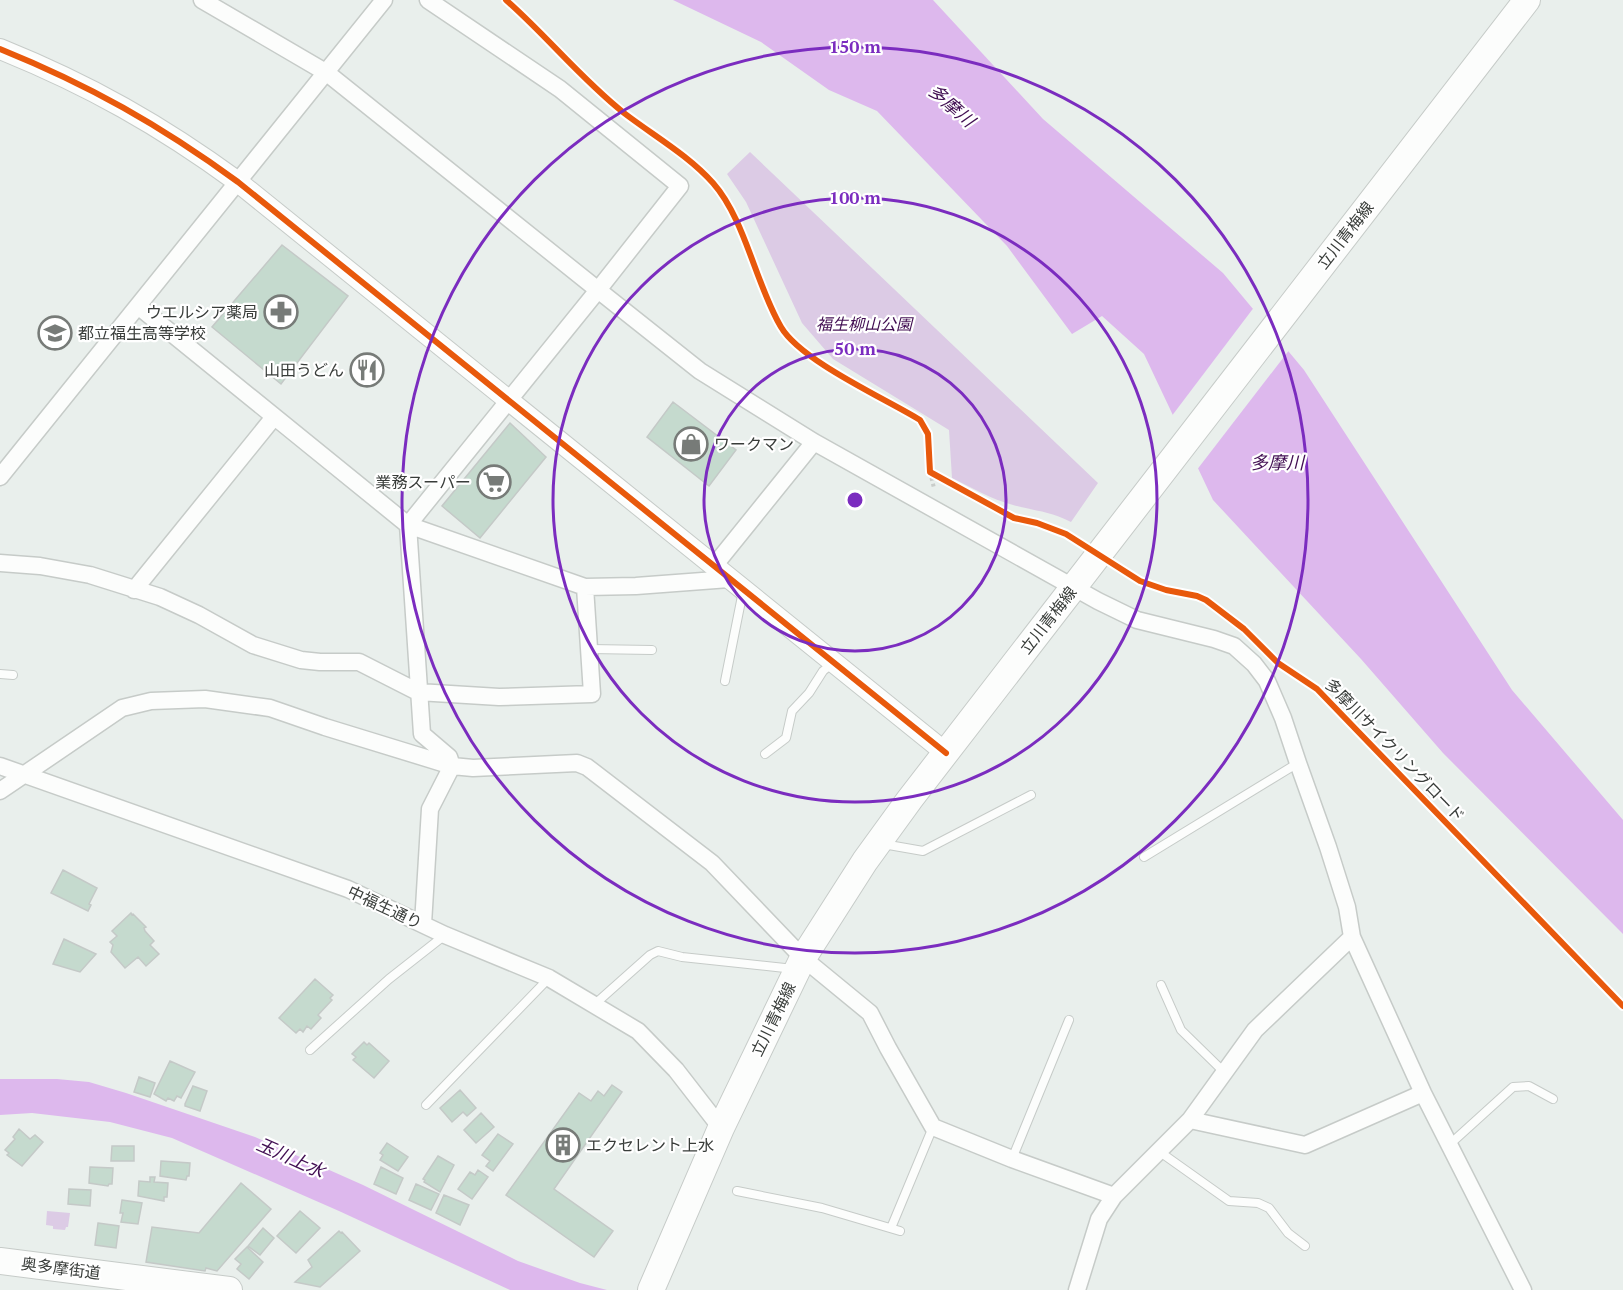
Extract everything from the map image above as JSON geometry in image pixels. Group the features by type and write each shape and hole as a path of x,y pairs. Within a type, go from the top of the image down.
{"main road":[{"name":"立川青梅線","path":"652,1286 721,1128 800,963 878,843 1527,0"},
{"name":"奥多摩街道","path":"0,1261 170,1286 229,1290"}],"street":[{"path":"202,0 327,73 700,371 814,442 1073,588 1137,620 1234,646 1254,664 1267,681 1283,718 1332,857 1347,907 1352,937 1423,1093 1522,1290"},
{"path":"0,477 384,0"},
{"path":"423,924 430,809 452,766 449,758 422,734 408,525 510,401 680,186 560,89 428,0"},
{"path":"0,49 52,70 108,97 178,140 238,182 946,753"},
{"path":"138,306 408,525 585,587 636,586 729,578"},
{"path":"134,590 274,417"},
{"path":"729,578 814,442"},
{"path":"0,563 40,566 90,575 160,597 199,615 253,645 302,660 359,662 418,692 499,697 592,694 585,587"},
{"path":"0,791 122,708 151,701 205,699 270,708 452,766 473,768 577,763 587,767 712,863 800,963 870,1013 933,1127 1114,1196"},
{"name":"中福生通り","path":"0,766 348,889 445,935 549,978 638,1031 676,1070 721,1128"},
{"path":"1077,1290 1099,1219 1114,1196 1190,1120 1255,1030 1352,937"},
{"path":"1190,1120 1305,1145 1423,1093"}],"lane":[{"path":"725,681 729,578"},
{"path":"590,649 652,650"},
{"path":"765,754 786,738 792,711 809,693 823,671 833,663"},
{"path":"0,674 13,675"},
{"path":"1144,857 1298,763"},
{"path":"878,843 923,850 1031,795"},
{"path":"310,1050 389,979 445,935"},
{"path":"595,1005 650,955 658,951 682,957 800,963"},
{"path":"426,1105 549,978"},
{"path":"1161,985 1181,1030 1225,1073"},
{"path":"1012,1159 1069,1020"},
{"path":"1449,1144 1513,1087 1530,1086 1552,1099"},
{"path":"891,1228 933,1127"},
{"path":"1160,1152 1229,1201 1258,1203 1269,1208 1288,1233 1305,1246"},
{"path":"737,1191 822,1208 900,1231"}],"path":[{"path":"930,462 933,488 943,494"},
{"path":"930,472 940,477"}],"green space":[{"name":"福生柳山公園","path":"750,152 1098,483 1071,522 1049,513 997,500 952,478 949,430 833,359 802,323 746,202 727,174"},
{"path":"47,1211 70,1213 68,1227 65,1230 53,1229 53,1226 46,1225"}],"water":[{"name":"多摩川","path":"673,0 933,0 1043,119 1223,273 1304,370 1512,690 1623,820 1623,934 1443,753 1361,659 1213,500 1144,354 1102,316 1072,334 1007,246 877,111 829,90 761,42"},
{"name":"玉川上水","path":"0,1079 57,1079 89,1082 255,1137 363,1185 518,1261 607,1290 510,1290 339,1211 172,1138 110,1122 32,1113 0,1115"}],"pier":[{"path":"1255,306 1290,349 1196,471 1171,417"}],"building":[{"name":"ウエルシア薬局","path":"282,245 348,296 281,384 212,327"},
{"name":"ワークマン","path":"673,402 736,450 709,486 647,437"},
{"name":"業務スーパー","path":"510,423 546,457 480,538 442,506"},
{"path":"63,870 97,888 88,911 51,893"},
{"path":"131,913 146,927 145,931 154,941 150,945 159,954 146,966 138,957 125,968 111,952 113,945 110,942 117,936 112,931"},
{"path":"64,939 96,954 80,972 53,964"},
{"path":"315,979 333,995 330,998 332,1000 318,1015 321,1018 311,1029 307,1026 303,1032 300,1029 296,1033 279,1018"},
{"path":"364,1042 367,1045 369,1043 389,1061 374,1078 353,1060 356,1057 352,1054"},
{"path":"170,1061 195,1072 181,1098 177,1096 174,1101 168,1098 166,1101 154,1094"},
{"path":"139,1077 155,1083 150,1097 134,1092"},
{"name":"エクセレント上水","path":"612,1085 622,1092 554,1189 613,1231 594,1257 506,1195 579,1093 591,1101 598,1091 604,1096"},
{"path":"193,1086 207,1091 200,1111 185,1106"},
{"path":"460,1090 476,1108 467,1116 463,1112 452,1122 440,1108"},
{"path":"481,1113 494,1127 476,1143 464,1130"},
{"path":"19,1129 30,1139 35,1135 43,1142 22,1166 7,1155 9,1153 5,1150 15,1139 13,1137"},
{"path":"498,1134 513,1144 493,1171 486,1166 490,1161 482,1155"},
{"path":"387,1143 408,1157 398,1171 380,1160 383,1155 380,1153"},
{"path":"112,1146 134,1146 134,1161 111,1161"},
{"path":"438,1156 454,1165 440,1192 423,1179"},
{"path":"161,1161 190,1163 189,1176 186,1180 160,1176"},
{"path":"90,1167 113,1168 112,1184 108,1186 89,1183"},
{"path":"381,1167 403,1178 396,1194 374,1184"},
{"path":"478,1170 488,1177 472,1199 458,1189 470,1172 475,1175"},
{"path":"150,1177 155,1177 154,1182 168,1183 167,1197 164,1197 164,1201 138,1196 139,1181 150,1182"},
{"path":"241,1183 271,1209 217,1271 146,1262 152,1227 199,1233"},
{"path":"416,1184 439,1194 431,1210 409,1200"},
{"path":"69,1189 91,1190 90,1206 68,1204"},
{"path":"444,1195 469,1205 460,1225 436,1213"},
{"path":"122,1200 142,1203 138,1224 121,1222"},
{"path":"300,1211 320,1228 296,1253 277,1236"},
{"path":"98,1223 119,1226 116,1248 95,1245"},
{"path":"263,1228 274,1238 260,1255 248,1246"},
{"path":"339,1231 360,1251 320,1287 295,1282 312,1267 308,1260"},
{"path":"247,1247 263,1262 249,1279 237,1269 241,1264 235,1259"}],"cycle path":[{"name":"多摩川サイクリングロード","path":"506,0 608,100 682,155 713,183 734,215 764,292 781,327 791,340 824,366 920,420 928,434 930,472 1014,518 1037,523 1066,534 1140,581 1206,600 1244,629 1278,663 1317,689 1623,1006"},
{"path":"0,49 64,77 152,124 238,182 946,753"}],"place":[{"name":"ウエルシア薬局","path":"281,312"},
{"name":"都立福生高等学校","path":"55,333"},
{"name":"山田うどん","path":"367,370"},
{"name":"ワークマン","path":"691,444"},
{"name":"業務スーパー","path":"494,482"},
{"name":"エクセレント上水","path":"563,1145"}]}
